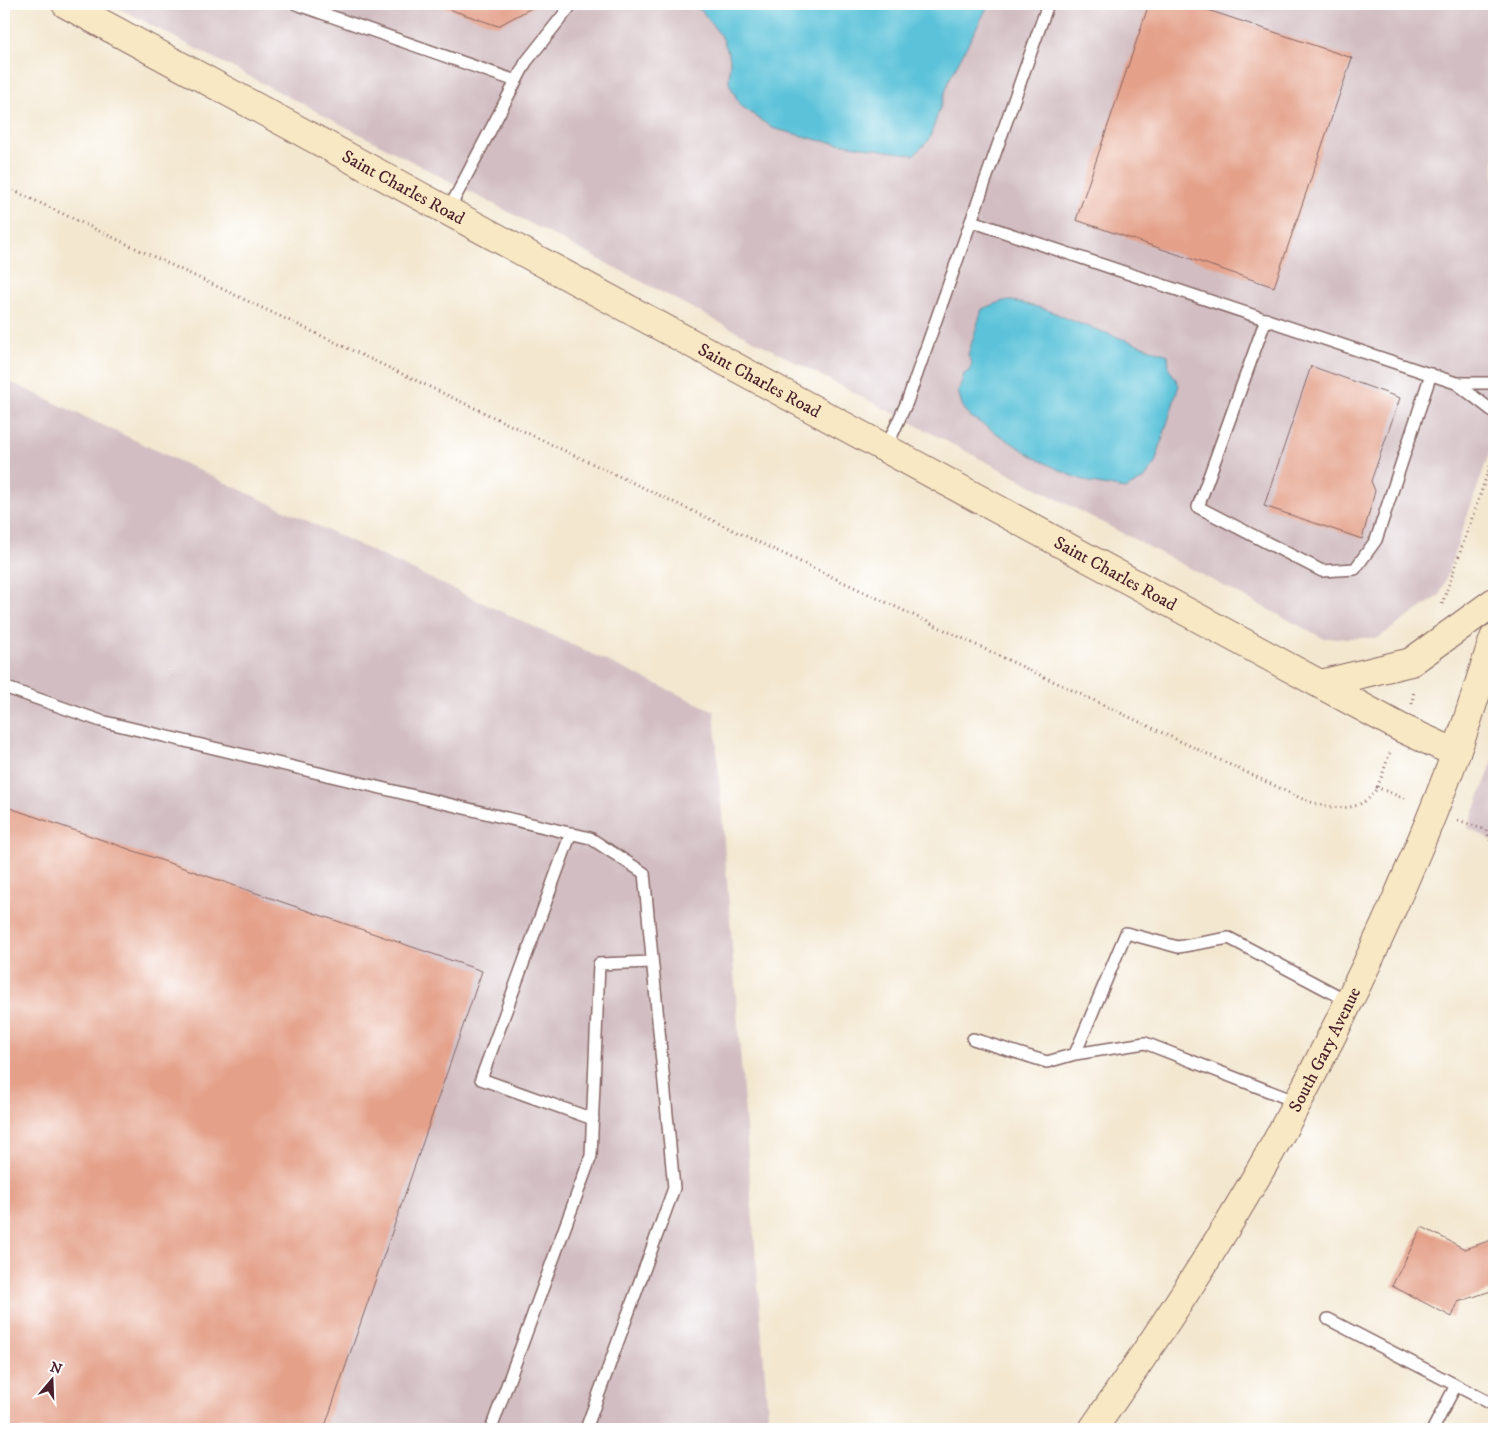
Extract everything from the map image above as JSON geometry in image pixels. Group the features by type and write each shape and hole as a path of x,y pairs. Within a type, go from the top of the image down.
{"street":[{"name":"Saint Charles Road","path":"66,4 1401,728 1456,753"},
{"path":"1320,684 1411,662 1494,602"},
{"name":"South Gary Avenue","path":"1093,1429 1167,1322 1241,1201 1297,1102 1391,910 1456,753 1494,638"}],"lane":[{"path":"296,4 516,81"},
{"path":"448,211 526,62 572,4"},
{"path":"886,448 907,402 1048,4"},
{"path":"972,221 1456,383 1494,412"},
{"path":"1266,319 1198,507 1322,572 1355,569 1376,540 1431,374"},
{"path":"1456,383 1494,383"},
{"path":"4,687 101,721 590,838 644,873 674,1188 586,1429"},
{"path":"571,833 481,1078 593,1119"},
{"path":"1075,1054 1126,933 1178,947 1229,938 1348,1001"},
{"path":"492,1429 591,1156 599,964 652,962"},
{"path":"973,1039 1047,1062 1075,1054 1145,1042 1297,1102"},
{"path":"1328,1318 1494,1405"},
{"path":"1433,1429 1456,1385"}],"path":[{"path":"4,186 1307,801 1326,808 1350,807 1369,799 1388,758"},
{"path":"1437,610 1446,594 1494,455"},
{"path":"1376,787 1394,794"},
{"path":"1472,825 1486,830 1494,849"}],"shaded area":[{"path":"111,4 1494,4 1494,439 1440,595 1378,638 1323,638"},
{"path":"4,379 714,711 769,1429 4,1429"},
{"path":"1494,758 1494,841 1468,828"}],"water":[{"path":"687,4 989,4 950,78 929,140 914,155 818,140 772,128 740,105 729,83 730,58 723,39 702,11"},
{"path":"1003,301 1013,301 1045,309 1078,323 1168,355 1169,368 1179,385 1155,463 1144,479 1125,489 1092,483 1070,475 1037,459 971,417 964,410 958,392 964,374 969,371 972,363 968,355 982,309"}],"building":[{"path":"434,4 539,4 498,26"},
{"path":"1149,4 1190,4 1352,58 1274,287 1076,220"},
{"path":"1311,366 1400,398 1371,481 1375,491 1362,539 1264,506"},
{"path":"4,806 482,971 324,1429 4,1429"},
{"path":"1422,1227 1465,1249 1494,1239 1494,1290 1458,1302 1452,1317 1392,1286"}]}
